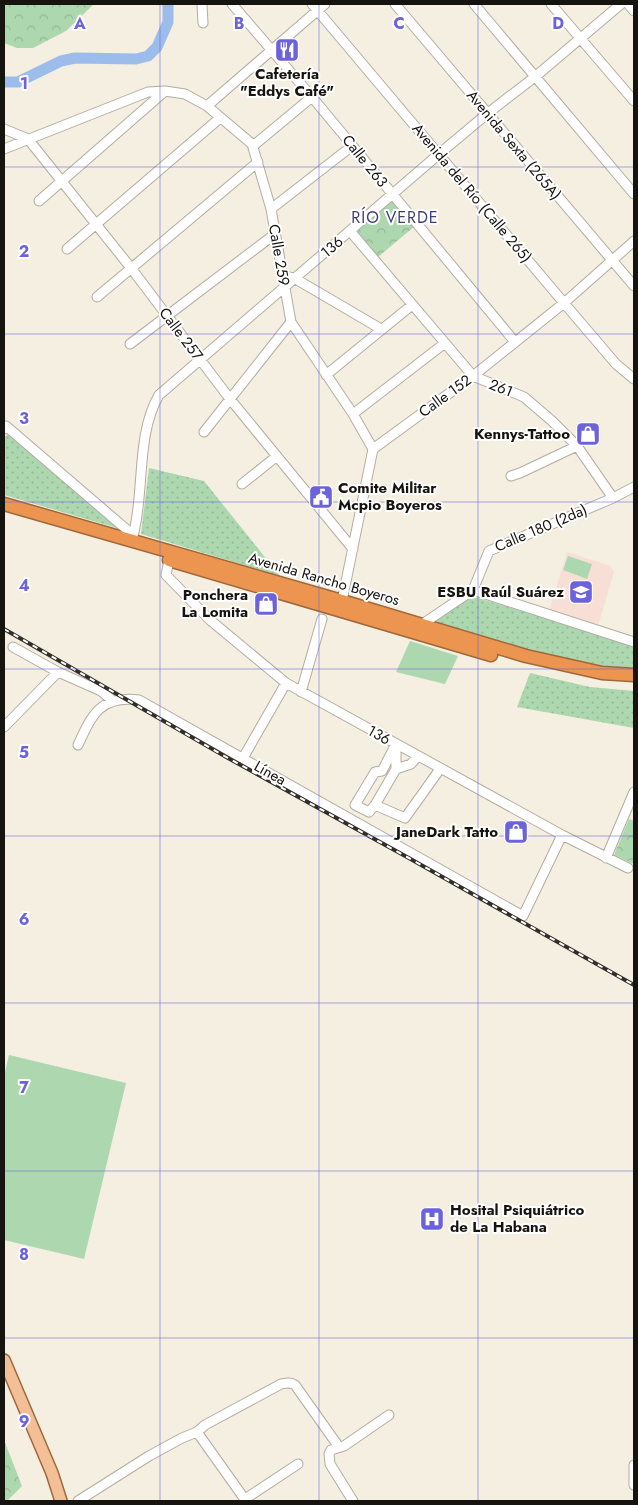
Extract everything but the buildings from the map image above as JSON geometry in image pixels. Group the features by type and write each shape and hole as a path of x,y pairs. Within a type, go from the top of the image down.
{"highway":[{"name":"Avenida Rancho Boyeros","path":"4,504 133,538 526,656 602,673 634,675"},
{"name":"Avenida Rancho Boyeros","path":"4,513 509,660 575,676 634,682"}],"main road":[{"path":"4,1360 52,1473 60,1501"}],"street":[{"path":"202,4 203,23"},
{"name":"Calle 263","path":"232,4 312,97 515,342"},
{"name":"Avenida Sexta (265A)","path":"395,4 634,286"},
{"path":"474,4 634,194"},
{"path":"552,4 634,101"},
{"name":"136","path":"133,538 143,453 152,407 159,394 439,154 536,76 621,4"},
{"path":"628,4 634,10"},
{"path":"207,106 272,50 318,6"},
{"name":"Avenida del Río (Calle 265)","path":"318,6 564,303 616,364 634,379"},
{"path":"4,149 148,92 165,91 185,94 207,106 253,146 312,97"},
{"path":"38,201 165,91"},
{"path":"67,249 220,118"},
{"name":"Calle 257","path":"4,129 28,139 168,315 230,399 353,549"},
{"name":"Calle 259","path":"253,146 271,209 291,322 353,414 373,450"},
{"path":"271,209 352,146"},
{"path":"97,297 258,162"},
{"name":"261","path":"350,231 473,376 524,397 552,421 577,446 613,498"},
{"path":"130,344 275,234"},
{"name":"Calle 152","path":"373,450 473,376 564,303 634,241"},
{"path":"282,276 294,278 381,329"},
{"path":"326,375 412,305"},
{"path":"204,432 291,322"},
{"path":"353,414 444,343"},
{"path":"5,428 133,538"},
{"path":"511,476 577,446"},
{"path":"342,601 373,450"},
{"path":"242,484 277,456"},
{"name":"Calle 180 (2da)","path":"474,590 489,550 613,498 634,487"},
{"name":"136","path":"169,560 166,575 210,620 286,683 562,835 628,868"},
{"path":"421,625 474,590 634,642"},
{"path":"301,692 322,619"},
{"path":"13,646 58,672 101,691 112,700 94,714 78,746"},
{"path":"4,727 58,672"},
{"path":"243,758 286,683"},
{"name":"Línea","path":"112,700 139,700 523,916 562,835"},
{"path":"396,744 396,769 375,805 369,812 355,805 375,772 382,771 396,744"},
{"path":"396,769 411,764 418,756"},
{"path":"375,805 405,818 440,768"},
{"path":"606,858 634,792"},
{"path":"78,1501 149,1456 197,1432 206,1425 281,1384 292,1383 296,1385 339,1447"},
{"path":"353,1501 330,1464 329,1454 331,1450 344,1446 389,1415"},
{"path":"197,1432 245,1500 298,1464"},
{"path":"634,1465 634,1485"}],"shaded area":[{"name":"ESBU Raúl Suárez","path":"567,552 611,566 614,572 598,626 549,611"}],"green space":[{"path":"4,4 94,4 66,31 33,48 17,48 4,43"},
{"path":"392,200 415,226 378,257 356,231"},
{"path":"9,433 117,528 4,495 4,438"},
{"path":"149,468 204,481 280,576 141,534"},
{"path":"568,556 592,564 587,579 563,570"},
{"path":"471,596 634,644 634,668 602,666 534,652 442,625 436,621"},
{"path":"410,641 458,656 445,684 396,672"},
{"path":"530,673 590,687 634,691 634,728 517,707"},
{"path":"629,819 634,821 634,864 614,855"},
{"path":"9,1055 126,1083 84,1259 4,1240 4,1076"},
{"path":"4,1440 22,1486 7,1501 4,1501"}],"waterway":[{"path":"4,82 18,82 61,61 75,58 136,59 148,56 157,47 168,22 168,4"}],"railway":[{"path":"4,629 228,758 634,985"}],"place":[{"name":"Cafetería \"Eddys Café\"","path":"287,50"},
{"name":"Kennys-Tattoo","path":"588,434"},
{"name":"Comite Militar Mcpio Boyeros","path":"321,497"},
{"name":"ESBU Raúl Suárez","path":"581,592"},
{"name":"Ponchera La Lomita","path":"266,604"},
{"name":"JaneDark Tatto","path":"516,832"},
{"name":"Hosital Psiquiátrico de La Habana","path":"432,1219"}],"district":[{"name":"RÍO VERDE","path":"395,217"}]}
